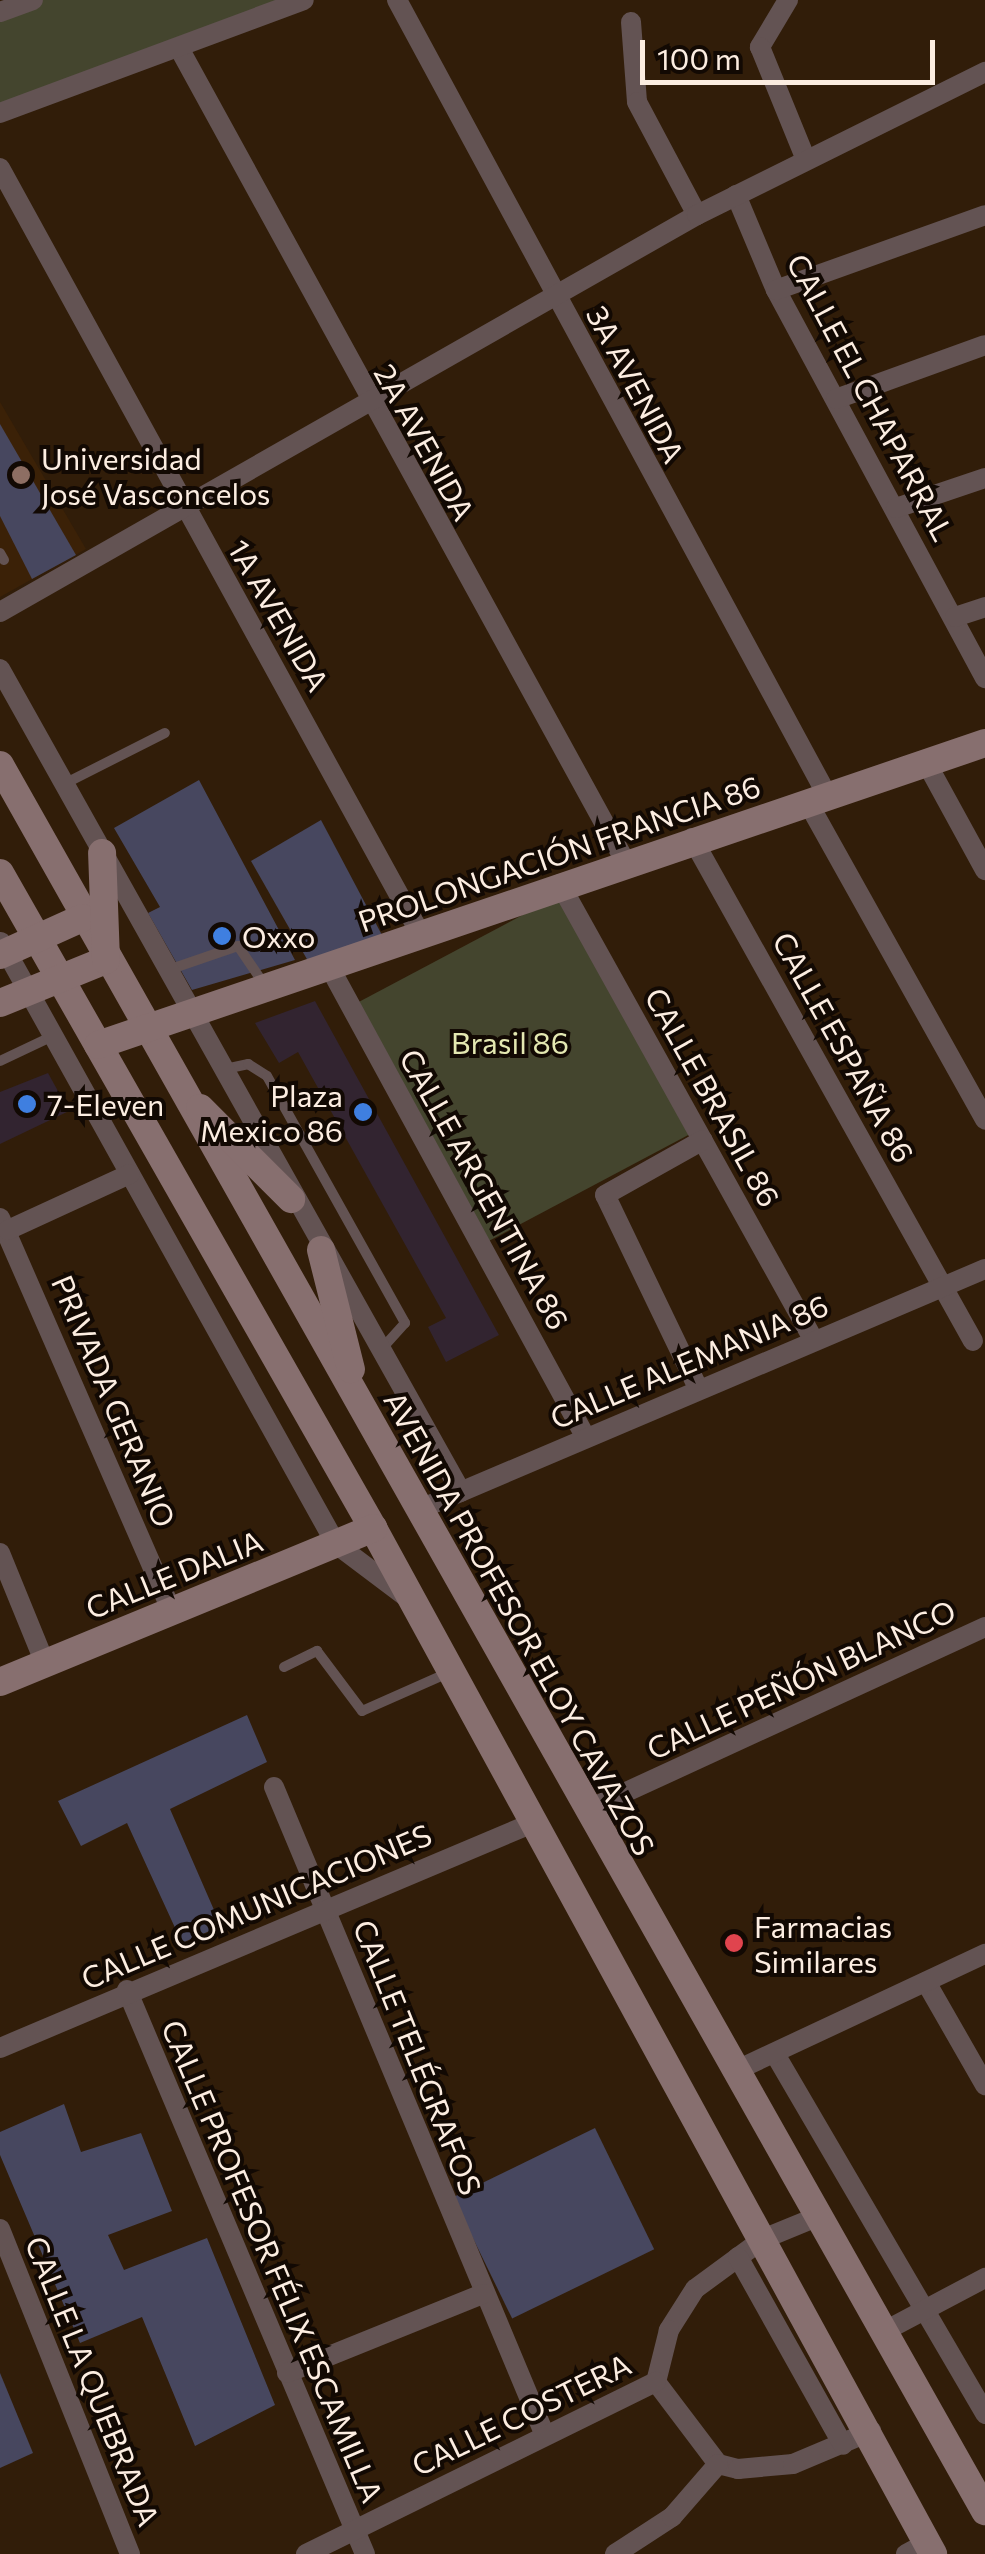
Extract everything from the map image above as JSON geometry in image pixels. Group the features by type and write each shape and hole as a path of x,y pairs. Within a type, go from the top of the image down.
{"main road":[{"name":"PROLONGACIÓN FRANCIA 86","path":"98,1045 330,968 626,860 985,742"},
{"name":"AVENIDA PROFESOR ELOY CAVAZOS","path":"0,765 144,1030 358,1400 819,2216 881,2333 976,2474 985,2511"},
{"path":"0,1003 106,960 102,853"},
{"path":"0,873 373,1528 871,2432 922,2550"},
{"path":"2,949 38,940 82,918"},
{"path":"179,1089 291,1198"},
{"path":"321,1250 358,1400"},
{"name":"CALLE DALIA","path":"0,1682 373,1528"}],"street":[{"path":"0,12 32,0"},
{"path":"0,113 304,0"},
{"name":"3A AVENIDA","path":"397,0 985,1120"},
{"path":"788,0 760,46 805,157"},
{"path":"631,22 637,102 697,216"},
{"name":"2A AVENIDA","path":"180,48 369,404 626,860"},
{"path":"0,612 180,505 369,404 697,216 805,157 985,72"},
{"name":"1A AVENIDA","path":"0,168 180,505 421,934"},
{"name":"CALLE EL CHAPARRAL","path":"736,195 776,290 985,678"},
{"path":"776,290 985,215"},
{"path":"836,399 985,345"},
{"path":"896,508 985,478"},
{"path":"954,617 985,607"},
{"path":"0,668 194,1014 220,1070 291,1198 462,1492"},
{"path":"927,764 985,870"},
{"name":"CALLE ESPAÑA 86","path":"692,838 974,1341"},
{"name":"CALLE BRASIL 86","path":"560,884 813,1339"},
{"path":"2,949 336,1544 411,1600"},
{"name":"CALLE ARGENTINA 86","path":"330,968 586,1438"},
{"path":"698,1388 605,1192 703,1140"},
{"path":"4,1224 130,1174"},
{"name":"PRIVADA GERANIO","path":"4,1224 171,1610"},
{"name":"CALLE ALEMANIA 86","path":"418,1510 985,1269"},
{"path":"0,1554 45,1663"},
{"name":"CALLE PEÑÓN BLANCO","path":"587,1810 985,1627"},
{"name":"CALLE TELÉGRAFOS","path":"274,1787 544,2432"},
{"name":"CALLE COMUNICACIONES","path":"0,2048 127,1990 326,1912 535,1822"},
{"path":"736,2070 985,1954"},
{"path":"926,1982 984,2082"},
{"name":"CALLE PROFESOR FÉLIX ESCAMILLA","path":"127,1990 366,2554"},
{"path":"775,2054 985,2414"},
{"path":"819,2216 764,2239 678,2311 656,2382 718,2464 762,2470 843,2446 871,2432"},
{"name":"CALLE LA QUEBRADA","path":"0,2229 130,2554"},
{"path":"738,2257 843,2446"},
{"path":"881,2333 985,2278"},
{"path":"287,2374 483,2294"},
{"name":"CALLE COSTERA","path":"306,2554 544,2432 656,2382"},
{"path":"615,2554 672,2518 718,2464"}],"lane":[{"path":"64,784 164,733"},
{"path":"168,970 238,946 267,989"},
{"path":"0,1061 54,1036"},
{"path":"220,1070 260,1069 294,1122 405,1323 378,1352"},
{"path":"284,1667 317,1651 362,1711 451,1671"}],"shaded area":[{"name":"Universidad José Vasconcelos","path":"0,402 86,549 0,597"},
{"path":"315,1001 499,1335 446,1362 428,1327 446,1318 298,1052 279,1063 255,1023"},
{"path":"48,1073 69,1111 0,1144 0,1092"}],"green space":[{"path":"28,0 312,0 0,114 0,10"},
{"name":"Brasil 86","path":"562,894 690,1134 482,1244 355,1004"}],"building":[{"name":"Universidad José Vasconcelos","path":"0,424 76,555 32,579 0,516"},
{"path":"199,780 295,960 192,990 148,913 160,907 114,828"},
{"path":"321,820 383,937 308,961 251,861"},
{"path":"247,1715 267,1762 170,1809 221,1926 182,1943 127,1823 81,1846 58,1801"},
{"path":"64,2104 81,2152 141,2133 172,2211 108,2235 124,2270 207,2238 275,2405 195,2446 142,2317 80,2343 0,2155 0,2132"},
{"path":"595,2128 654,2249 512,2319 453,2197"},
{"path":"0,2373 33,2453 0,2468"}],"place":[{"name":"Universidad José Vasconcelos","path":"21,475"},
{"name":"Oxxo","path":"222,936"},
{"name":"7-Eleven","path":"27,1104"},
{"name":"Plaza Mexico 86","path":"363,1112"},
{"name":"Farmacias Similares","path":"734,1943"}]}
